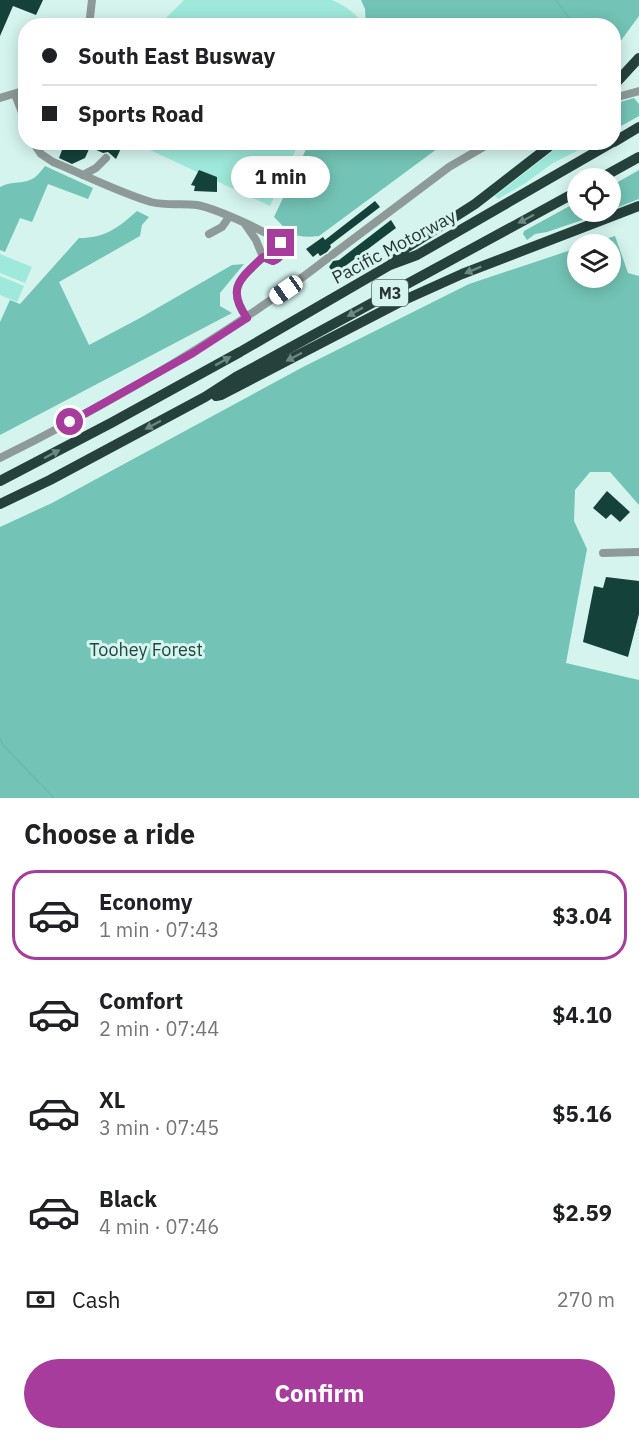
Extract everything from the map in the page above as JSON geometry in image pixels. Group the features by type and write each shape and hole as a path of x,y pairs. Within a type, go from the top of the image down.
{"highway":[{"path":"621,77 639,58"},
{"name":"Pacific Motorway","path":"621,137 639,127"},
{"path":"390,266 406,248 475,204 545,150"},
{"name":"Pacific Motorway","path":"0,481 220,363 390,266 417,255 599,150"},
{"path":"619,168 639,157"},
{"name":"Pacific Motorway","path":"0,504 50,480 205,397 236,377 567,197"},
{"path":"205,397 221,395 402,301 462,274 639,206"}],"street":[{"path":"90,18 92,0"},
{"path":"621,96 639,91"},
{"path":"0,98 18,93"},
{"path":"15,94 18,102"},
{"path":"40,150 46,158 83,175 153,202 199,206 229,217 245,224 281,243 282,254 273,261 263,257 245,224"},
{"path":"0,458 88,413 183,359 247,318 449,167 478,150"},
{"path":"83,175 96,168 106,158"},
{"path":"209,234 222,227 229,217"},
{"path":"260,248 266,240 272,238"},
{"path":"247,318 238,305 235,295 237,284 263,257"},
{"path":"603,553 639,552"}],"green space":[{"path":"184,0 332,0 354,13 358,18 166,18"},
{"path":"361,0 639,0 639,16 621,40 621,18 366,18"},
{"path":"634,98 639,104 639,116 621,126 621,102"},
{"path":"150,150 296,150 270,206"},
{"path":"305,150 436,150 319,236 305,237 294,234 274,217"},
{"path":"554,150 577,151 553,163 498,199 495,196"},
{"path":"45,166 93,188 88,199 48,184 32,222 20,218 5,252 0,250 0,187 32,179"},
{"path":"639,170 639,199 621,206 621,180"},
{"path":"567,207 567,222 576,222 535,234 527,240 523,234 524,231"},
{"path":"137,211 149,217 142,225 140,236 59,282 89,345 232,265 244,264 220,293 220,306 232,313 0,435 0,322 10,300 20,304 79,238 88,238 111,231"},
{"name":"Toohey Forest","path":"567,251 567,288 621,288 621,253 628,273 639,276 639,505 610,472 590,472 575,490 574,521 587,549 566,663 639,680 639,798 0,798 0,527 52,503 303,367 469,284"},
{"path":"0,254 32,267 25,283 0,273"},
{"path":"0,276 24,286 17,302 0,295"}],"building":[{"path":"0,0 43,0 36,15 13,6 0,36"},
{"path":"62,150 89,150 85,158 72,164 59,158"},
{"path":"96,150 120,150 116,159 108,152 103,153"},
{"path":"199,170 217,177 217,192 194,191 195,186 191,185"},
{"path":"375,201 380,207 330,245 327,252 320,256 318,253 313,257 306,249 323,237 325,240"},
{"path":"391,220 396,228 344,267 345,269 336,276 329,267 333,261 339,260"},
{"path":"607,491 630,512 620,522 611,514 606,519 593,508"},
{"path":"606,577 639,581 639,614 628,657 583,642 594,586 603,588"}],"waterway":[{"path":"556,0 569,18"},
{"path":"0,738 3,745 54,798"}],"route":[{"path":"70,422 193,353 247,318 238,305 235,295 237,284 263,257 270,261 280,257 283,250 281,243"}]}
